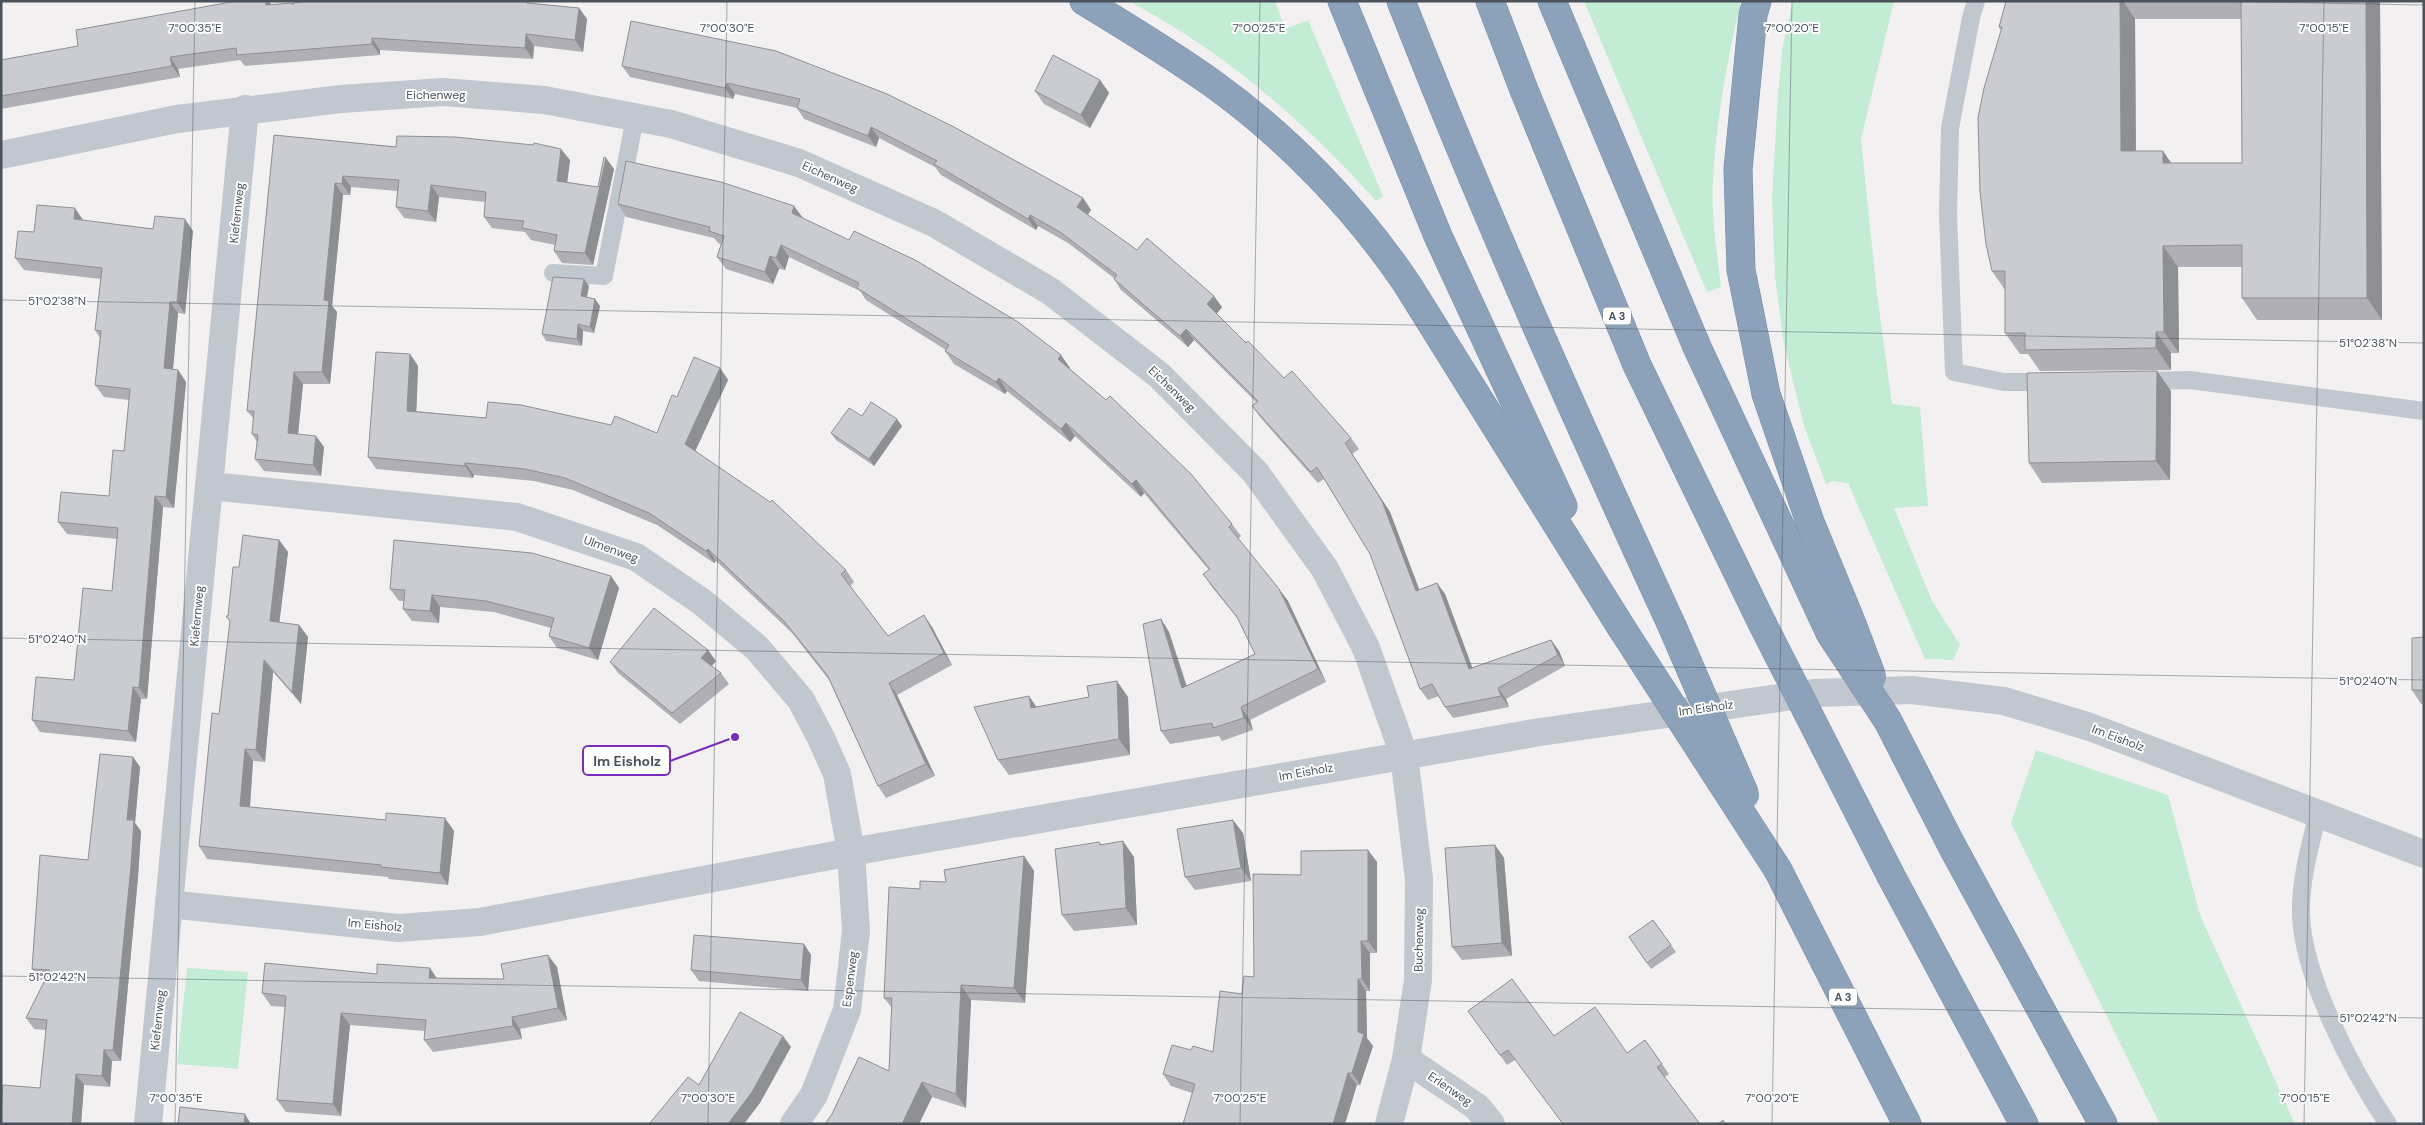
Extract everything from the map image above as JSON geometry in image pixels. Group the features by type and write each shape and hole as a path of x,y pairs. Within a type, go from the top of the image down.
{"highway":[{"path":"1084,1 1212,83 1261,122 1310,168 1368,230 1407,284 1621,627 1778,870"},
{"path":"1342,1 1438,236 1621,627"},
{"name":"A 3","path":"1401,1 1440,100 1555,370 1672,626 1778,870 1907,1124"},
{"name":"A 3","path":"1490,1 1524,90 1637,365 1762,623 1890,876 2024,1124"},
{"path":"1552,1 1698,347 1952,846 2103,1124"},
{"path":"1757,1 1753,15 1738,169 1741,270 1766,394 1810,522 1841,629"}],"street":[{"name":"Eichenweg","path":"1,154 177,119 245,109 341,99 443,92 544,100 671,124 799,163 934,223 1050,291 1159,375 1255,472 1325,569 1366,648 1404,755"},
{"name":"Kiefernweg","path":"148,1124 245,109"},
{"name":"Ulmenweg","path":"210,486 517,518 636,557 702,602 757,648 802,700 837,774 851,852"},
{"name":"Im Eisholz","path":"169,904 398,928 471,923 851,852 1540,732 1814,693 1912,690 2014,704 2090,727 2424,854"},
{"name":"Buchenweg","path":"1389,1124 1406,1059 1418,980 1419,879 1404,755"},
{"name":"Espenweg","path":"794,1124 814,1095 847,1010 856,931 851,852"},
{"name":"Erlenweg","path":"1406,1059 1477,1108 1491,1124"}],"lane":[{"path":"1976,1 1950,128 1948,214 1954,372 2004,382 2063,382"},
{"path":"553,273 604,276 635,118"},
{"path":"2122,381 2190,380 2424,411"},
{"path":"2318,813 2305,868 2302,896 2301,914 2305,953 2328,1013 2367,1093 2388,1124"}],"green space":[{"path":"1129,1 1275,1 1285,29 1308,20 1383,196 1376,201 1321,143 1262,90 1198,43"},
{"path":"1584,1 1741,1 1723,91 1714,158 1713,208 1721,287 1707,292"},
{"path":"1793,1 1894,1 1861,139 1877,294 1892,404 1920,407 1928,506 1894,508 1932,601 1960,645 1953,660 1925,659 1848,483 1832,481 1826,484 1804,426 1784,344 1775,276 1772,198 1783,45"},
{"path":"2036,750 2168,795 2200,915 2295,1124 2160,1124 2011,823"},
{"path":"187,968 248,972 238,1069 177,1064"}],"building":[{"path":"231,1 265,1 266,5 292,3 293,5 293,3 307,1 527,1 527,3 579,8 575,40 526,34 525,48 372,38 372,44 237,55 236,48 170,57 172,66 1,96 1,60 78,46 76,30"},
{"path":"2006,1 2120,1 2121,151 2163,151 2163,163 2242,163 2241,1 2366,1 2367,298 2242,298 2242,245 2163,246 2164,332 2156,332 2156,348 2025,350 2025,333 2005,333 2005,271 1992,271 1986,244 1980,192 1978,118 1984,88 2002,27 1999,27"},
{"path":"631,21 776,51 887,94 954,127 1083,198 1077,207 1137,250 1147,238 1214,296 1207,304 1246,343 1248,341 1284,378 1292,371 1351,438 1345,443 1382,501 1416,591 1437,583 1469,669 1551,640 1558,655 1498,688 1501,696 1445,707 1432,684 1420,689 1370,554 1317,467 1311,472 1252,406 1258,401 1186,329 1180,336 1114,279 1117,275 1060,232 1030,215 1028,219 934,164 937,161 871,127 868,136 797,108 800,99 727,83 725,88 622,66"},
{"path":"1053,55 1100,80 1081,115 1035,91"},
{"path":"274,135 396,147 397,136 455,137 533,145 534,143 561,149 557,181 598,187 604,157 606,158 585,253 554,251 557,235 522,228 524,221 484,217 486,192 431,185 428,211 396,207 399,180 343,176 342,184 335,183 324,300 329,301 322,372 294,372 288,433 316,436 313,465 255,459 258,435 252,434 254,411 247,411"},
{"path":"626,161 721,182 794,206 792,213 849,240 854,231 917,261 1018,322 1061,355 1058,359 1106,400 1110,396 1191,474 1232,524 1229,527 1279,589 1318,669 1241,707 1244,718 1213,728 1212,723 1161,731 1143,624 1161,619 1182,688 1255,654 1237,617 1203,574 1210,569 1136,480 1132,484 1066,423 1061,429 999,378 996,382 945,351 949,345 857,288 859,283 781,245 776,258 770,256 765,272 717,257 724,236 709,231 710,227 618,204"},
{"path":"37,205 75,208 74,219 153,229 155,216 185,219 177,302 170,302 164,368 178,370 166,497 155,496 139,688 133,687 128,731 32,720 36,677 74,680 83,588 112,591 118,528 58,522 61,492 109,496 113,450 124,451 130,389 95,385 101,331 95,330 102,268 15,258 18,231 34,232"},
{"path":"553,277 584,279 581,296 595,299 590,327 578,324 577,339 542,334"},
{"path":"376,352 410,354 407,411 486,418 488,402 521,405 611,425 615,416 657,433 672,395 677,397 694,357 720,368 685,444 770,502 772,500 846,570 841,574 888,636 924,615 944,653 889,683 926,764 878,786 828,676 784,621 708,549 706,551 649,513 565,478 525,469 465,463 465,466 368,457"},
{"path":"2157,371 2156,461 2029,463 2027,373"},
{"path":"871,402 897,419 869,459 831,433 849,408 862,416"},
{"path":"243,535 279,540 270,621 299,625 292,692 264,660 256,750 245,749 240,806 386,820 386,813 445,818 440,873 199,846 212,713 219,714 230,621 226,616 228,616 233,567 239,567"},
{"path":"394,540 532,553 611,576 589,648 549,636 554,618 486,601 432,595 430,611 403,609 405,590 390,589"},
{"path":"654,608 708,650 701,658 721,673 672,713 610,662"},
{"path":"2424,637 2424,690 2412,690 2412,638"},
{"path":"1117,681 1119,739 998,760 974,707 1029,696 1031,708 1089,697 1087,686"},
{"path":"100,754 133,757 127,820 134,820 131,866 113,1050 104,1050 102,1076 76,1074 72,1124 1,1124 3,1085 40,1088 47,1020 26,1018 50,970 32,969 40,855 88,860"},
{"path":"1233,820 1241,868 1185,877 1177,829"},
{"path":"1123,841 1126,908 1062,915 1055,849 1099,842 1100,845"},
{"path":"1495,845 1502,943 1452,947 1445,848"},
{"path":"1368,850 1368,941 1361,941 1362,979 1358,979 1358,1032 1364,1034 1352,1073 1348,1073 1333,1124 1183,1124 1195,1084 1163,1074 1172,1045 1191,1050 1193,1046 1213,1052 1220,991 1242,994 1244,976 1254,977 1253,874 1301,875 1301,851"},
{"path":"1024,856 1014,988 961,985 956,1094 922,1082 902,1124 825,1124 832,1114 859,1057 889,1071 892,998 884,998 889,887 920,889 920,881 946,882 944,870"},
{"path":"1653,920 1671,945 1647,963 1629,937"},
{"path":"694,935 804,944 801,980 691,970"},
{"path":"548,955 558,1008 512,1017 513,1026 424,1040 426,1020 341,1013 333,1104 277,1100 286,996 262,993 265,963 377,974 377,964 430,968 429,978 504,979 501,964"},
{"path":"1512,979 1554,1036 1595,1007 1627,1053 1645,1040 1662,1064 1657,1067 1700,1124 1563,1124 1508,1050 1500,1055 1468,1011"},
{"path":"740,1012 783,1036 752,1092 728,1124 649,1124 688,1077 699,1085"},
{"path":"180,1107 245,1114 244,1124 178,1124"}],"place":[{"name":"Im Eisholz","path":"735,737"}]}
